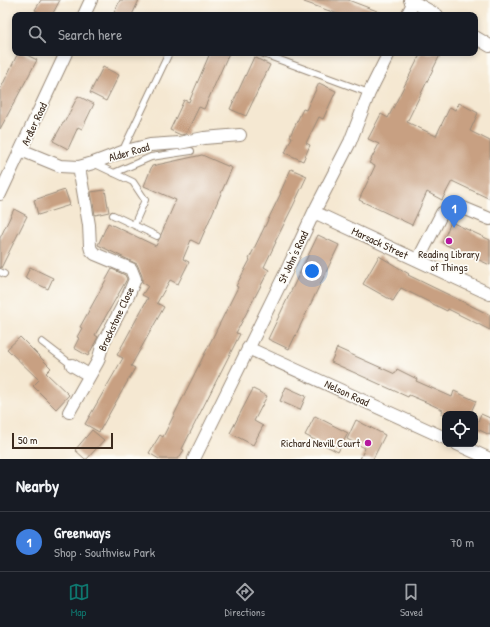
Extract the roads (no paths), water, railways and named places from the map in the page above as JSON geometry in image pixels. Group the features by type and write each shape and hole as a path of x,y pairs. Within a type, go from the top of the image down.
{"street":[{"path":"85,12 91,0"},
{"path":"408,12 412,1 432,12"},
{"path":"478,39 490,46"},
{"name":"Ardler Road","path":"0,194 65,56"},
{"name":"St John's Road","path":"194,459 314,212 350,142 369,93 388,56"},
{"name":"Alder Road","path":"21,150 60,166 79,167 93,164 122,152 150,145 180,143 204,138 240,135"},
{"name":"Brackstone Close","path":"69,412 98,361 103,343 128,296 135,279 131,269 95,254 91,250 89,225 79,167"},
{"path":"418,260 442,213 461,207 490,219"},
{"name":"Marsack Street","path":"314,212 490,294"},
{"name":"Nelson Road","path":"248,348 442,437"},
{"path":"72,366 90,375"},
{"path":"464,447 490,459"}],"lane":[{"path":"122,152 168,56"},
{"path":"269,56 369,93"},
{"path":"114,173 151,157 191,150"},
{"path":"93,164 133,182 145,200 134,225"},
{"path":"113,215 157,236"},
{"path":"42,342 72,366"}],"place":[{"name":"Greenways","path":"454,228"},
{"name":"Reading Library of Things","path":"449,241"},
{"name":"Richard Nevill Court","path":"368,443"}]}
